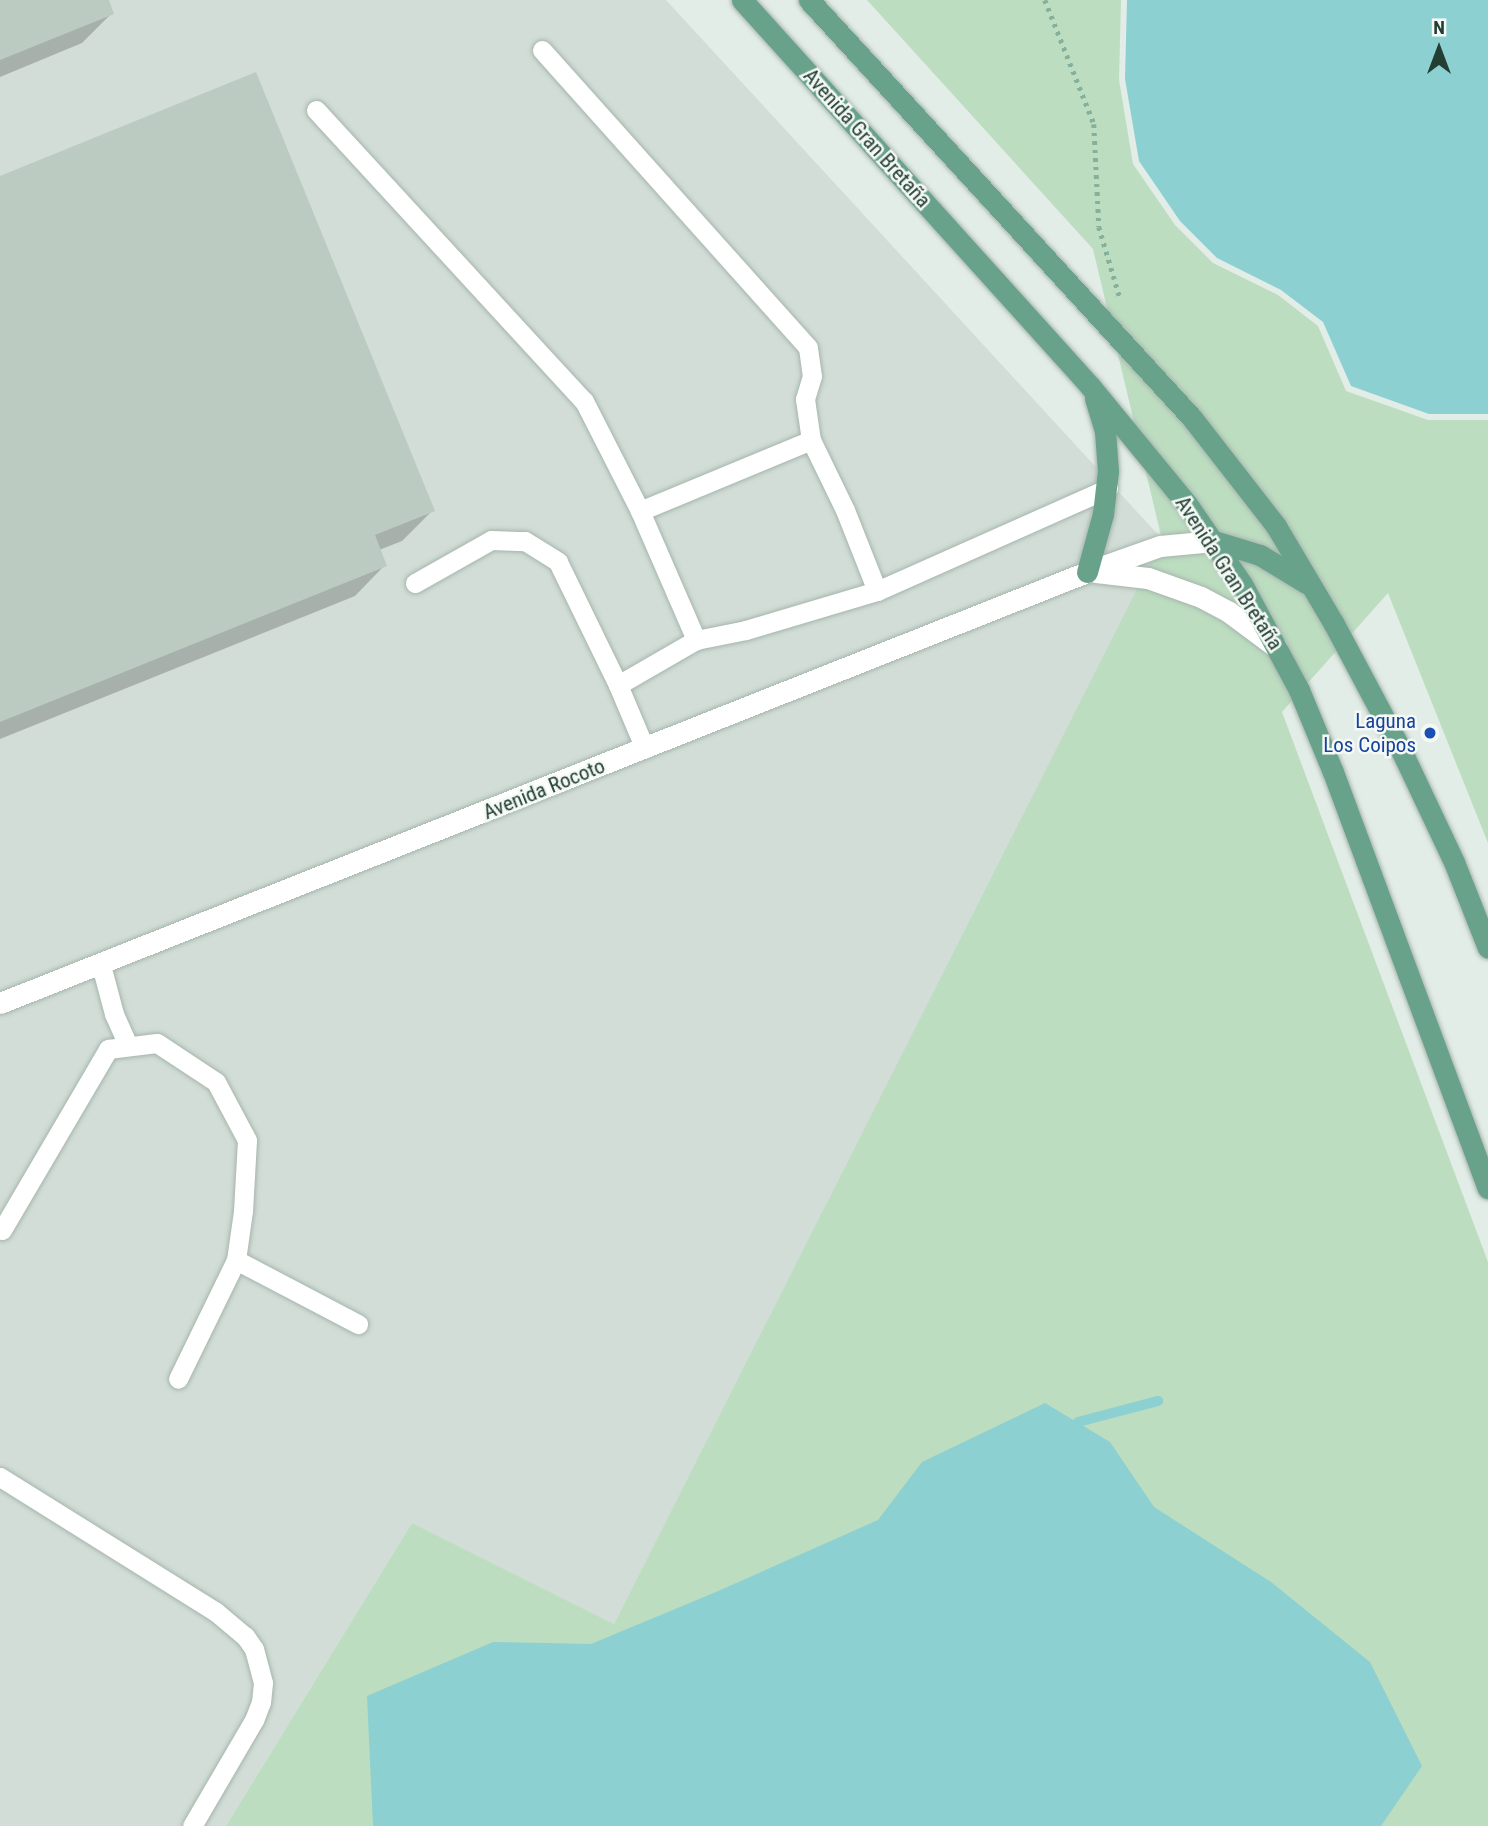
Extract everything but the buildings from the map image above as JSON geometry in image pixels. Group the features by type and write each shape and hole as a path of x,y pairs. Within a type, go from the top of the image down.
{"main road":[{"name":"Avenida Gran Bretaña","path":"742,0 1090,386 1170,481 1214,541 1280,650 1334,772 1488,1188"},
{"path":"809,0 1192,418 1276,526 1314,588 1424,797 1488,948"},
{"path":"1087,572 1108,488 1105,431 1090,386"},
{"path":"1214,541 1261,555 1314,588"}],"street":[{"name":"Avenida Rocoto","path":"0,1003 1087,572 1160,547 1214,541"},
{"name":"Avenida Rocoto","path":"1087,572 1138,576 1175,586 1229,612 1280,650"}],"lane":[{"path":"542,50 808,348 812,376 805,399 811,440 845,510 877,591"},
{"path":"316,110 584,401 640,511 696,640"},
{"path":"640,511 811,440"},
{"path":"618,685 696,640 746,630 877,591 1108,488"},
{"path":"415,583 491,540 525,541 558,562 618,685 645,749"},
{"path":"101,965 114,1014 128,1046"},
{"path":"2,1230 108,1049 157,1043 216,1082 247,1140 243,1211 236,1260 177,1379"},
{"path":"236,1260 358,1324"},
{"path":"0,1477 216,1612 245,1636 254,1649 263,1683 261,1702 192,1826"}],"path":[{"path":"1045,0 1094,124 1100,227 1123,307"}],"shaded area":[{"path":"0,0 666,0 1163,540 614,1624 412,1523 226,1826 0,1826"}],"green space":[{"path":"867,0 1121,0 1119,80 1133,164 1175,225 1213,263 1278,295 1318,326 1346,391 1428,420 1488,420 1488,843 1388,593 1282,712 1488,1262 1488,1826 226,1826 412,1523 614,1624 1162,540 1093,249"}],"water":[{"path":"1127,0 1488,0 1488,414 1429,414 1351,386 1323,322 1281,290 1217,258 1180,221 1139,161 1125,79"},
{"path":"1045,1403 1110,1442 1154,1507 1271,1582 1370,1662 1422,1766 1381,1826 373,1826 367,1696 493,1642 591,1644 716,1592 878,1520 922,1462"}],"waterway":[{"path":"1078,1422 1158,1401"}],"place":[{"name":"Laguna Los Coipos","path":"1430,733"}]}
